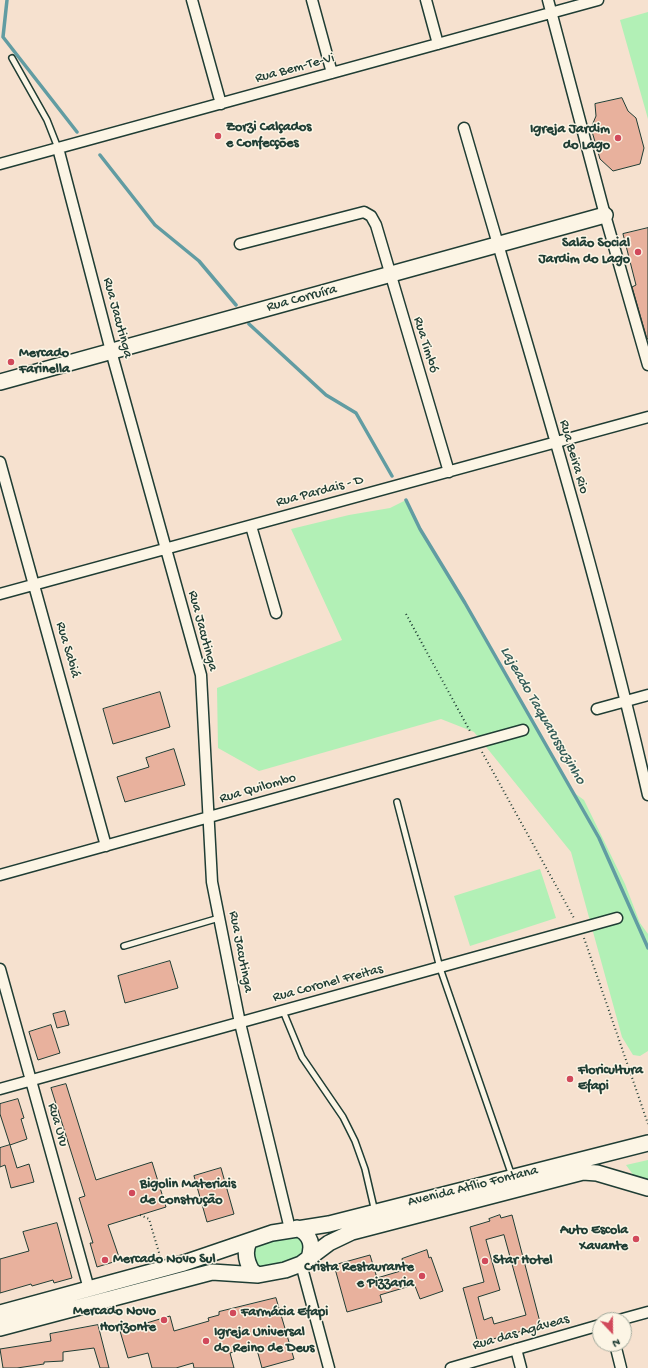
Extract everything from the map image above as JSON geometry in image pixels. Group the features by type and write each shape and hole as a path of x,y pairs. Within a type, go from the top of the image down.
{"main road":[{"name":"Rua Corruíra","path":"0,382 605,215"},
{"name":"Avenida Atílio Fontana","path":"294,1228 329,1224 648,1143"},
{"name":"Avenida Atílio Fontana","path":"304,1262 329,1243 352,1232 583,1172 597,1173 648,1188"},
{"path":"0,1313 164,1269 250,1242 258,1237 294,1228 303,1231 309,1238 311,1246 304,1262 285,1270 258,1275 212,1272 0,1328"},
{"path":"250,1242 245,1249 246,1255 252,1272 258,1275"}],"street":[{"path":"192,0 221,104"},
{"path":"312,0 332,73"},
{"path":"426,0 438,44"},
{"path":"548,0 605,215 648,365"},
{"name":"Rua Bem-Te-Vi","path":"0,164 598,0"},
{"name":"Rua Beira Rio","path":"464,128 555,443 627,701 648,795"},
{"name":"Rua Jacutinga","path":"58,148 111,351 165,550 201,675 212,882 240,1023 294,1228"},
{"name":"Rua Timbó","path":"240,244 364,212 371,216 376,225 389,275 449,472"},
{"name":"Rua Pardais - D","path":"0,594 648,418"},
{"name":"Rua Sabiá","path":"0,462 106,846"},
{"path":"251,526 276,613"},
{"path":"597,709 648,695"},
{"name":"Rua Quilombo","path":"0,875 523,730"},
{"name":"Rua Coronel Freitas","path":"0,1089 617,918"},
{"name":"Rua Uru","path":"0,969 89,1289"},
{"path":"304,1262 329,1368"},
{"path":"632,1316 648,1312"},
{"name":"Rua das Agáveas","path":"450,1368 592,1327"},
{"path":"516,1349 521,1368"},
{"path":"617,1352 621,1368"}],"lane":[{"name":"Rua Jacutinga","path":"12,58 47,120 58,148"},
{"path":"397,802 440,968 513,1177"},
{"path":"124,946 219,918"},
{"path":"283,1011 302,1057 343,1117 355,1141 365,1169 375,1212"}],"path":[{"path":"406,614 580,929 648,1124"},
{"path":"140,1215 149,1219 164,1269"}],"green space":[{"path":"648,12 648,119 620,20"},
{"path":"406,500 420,529 465,603 573,792 584,800 625,884 640,923 648,934 648,1051 640,1056 633,1055 622,1037 571,852 474,732 441,719 259,771 218,748 217,688 342,640 291,529 349,515 390,508"},
{"path":"540,869 556,918 470,946 454,896"},
{"path":"648,1160 648,1181 634,1176 626,1165"},
{"path":"297,1236 303,1245 303,1256 284,1266 258,1268 250,1249 259,1241"}],"building":[{"name":"Igreja Jardim do Lago","path":"622,98 628,111 636,118 644,148 640,164 613,171 600,159 591,128 596,116 595,104"},
{"path":"648,228 647,339 632,287 636,285 623,234"},
{"path":"160,692 170,727 113,744 103,709"},
{"path":"174,749 185,785 125,802 117,777 149,767 146,758"},
{"path":"170,961 178,988 125,1003 118,976"},
{"path":"65,1011 69,1025 57,1028 53,1014"},
{"path":"51,1025 60,1053 38,1060 29,1032"},
{"path":"66,1084 96,1180 152,1162 166,1207 108,1225 120,1260 97,1267 90,1243 93,1243 79,1198 85,1196 51,1088"},
{"path":"18,1099 24,1118 21,1119 27,1139 10,1145 0,1114 0,1104"},
{"path":"10,1145 17,1168 29,1164 34,1182 11,1188 5,1165 0,1167 0,1148"},
{"path":"221,1168 234,1214 207,1222 194,1176"},
{"name":"Star Hotel","path":"500,1215 501,1218 512,1215 541,1326 478,1343 463,1288 484,1282 470,1227 490,1221 489,1219","holes":["504,1235 526,1315 494,1324 492,1317 484,1320 478,1297 500,1290 486,1240"]},
{"path":"57,1223 72,1278 54,1283 53,1280 32,1286 31,1284 0,1293 0,1259 29,1251 23,1232"},
{"path":"427,1250 443,1291 420,1299 415,1286 410,1286 380,1295 382,1302 347,1312 334,1265 370,1255 377,1278 404,1270 402,1259"},
{"path":"276,1298 294,1359 262,1368 256,1346 230,1353 234,1368 194,1368 193,1363 176,1368 152,1368 148,1353 128,1358 120,1331 170,1316 174,1331 209,1321 208,1318 219,1315 219,1312"},
{"path":"98,1325 109,1368 100,1368 94,1348 63,1352 63,1361 44,1362 44,1364 17,1368 3,1368 0,1349 51,1341 50,1334"}],"waterway":[{"name":"Lajeado Taquarussuzinho","path":"7,0 3,37 77,132"},
{"name":"Lajeado Taquarussuzinho","path":"100,155 155,225 199,261 236,305"},
{"name":"Lajeado Taquarussuzinho","path":"249,324 326,395 356,413 392,476"},
{"name":"Lajeado Taquarussuzinho","path":"406,500 420,529 465,603 599,838 648,948"}],"place":[{"name":"Zorzi Calçados e Confecções","path":"218,136"},
{"name":"Igreja Jardim do Lago","path":"618,138"},
{"name":"Salão Social Jardim do Lago","path":"638,252"},
{"name":"Mercado Farinella","path":"11,362"},
{"name":"Floricultura Efapi","path":"570,1079"},
{"name":"Bigolin Materiais de Construção","path":"132,1193"},
{"name":"Auto Escola Xavante","path":"636,1239"},
{"name":"Mercado Novo Sul","path":"105,1260"},
{"name":"Star Hotel","path":"485,1261"},
{"name":"Crista Restaurante e Pizzaria","path":"422,1276"},
{"name":"Farmácia Efapi","path":"233,1313"},
{"name":"Mercado Novo Horizonte","path":"164,1320"},
{"name":"Igreja Universal do Reino de Deus","path":"206,1341"}]}
